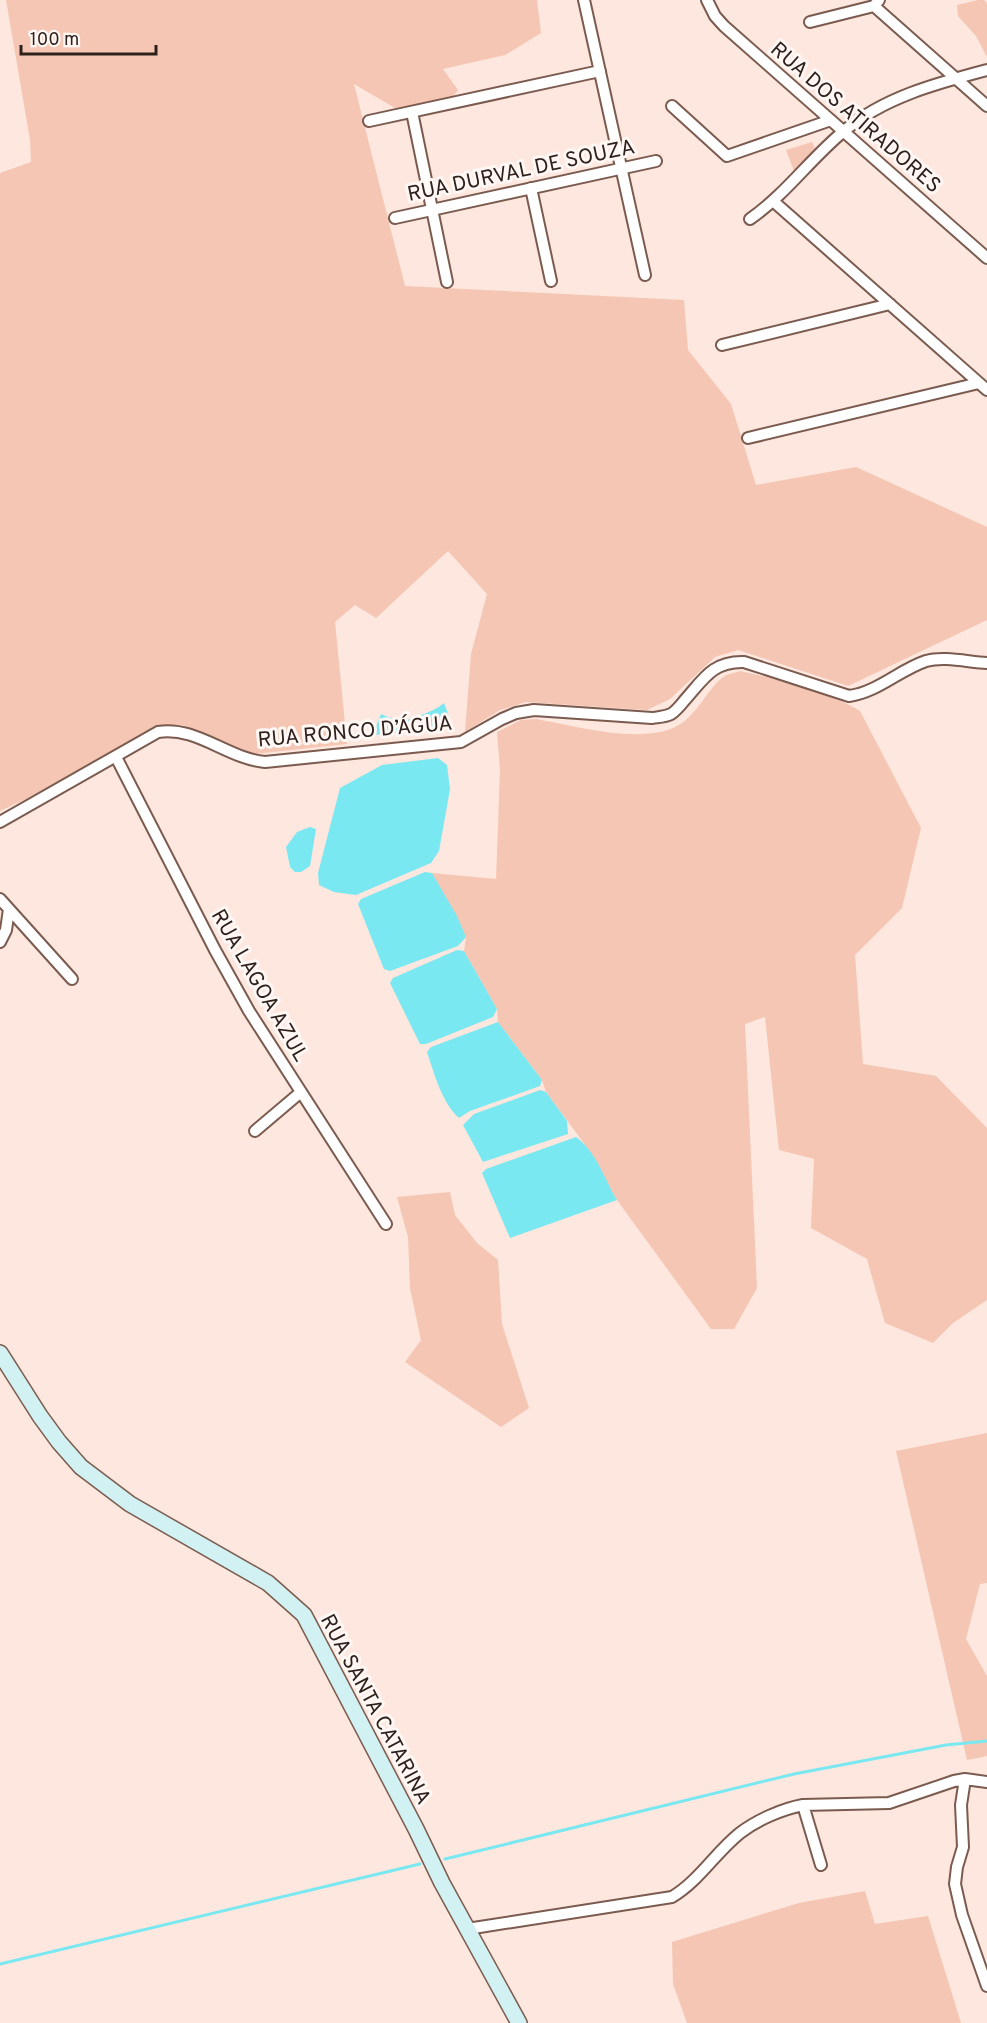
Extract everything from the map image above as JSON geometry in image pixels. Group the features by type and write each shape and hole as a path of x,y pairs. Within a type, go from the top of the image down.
{"street":[{"path":"585,0 645,275"},
{"name":"RUA DOS ATIRADORES","path":"707,0 715,16 724,26 987,258"},
{"path":"810,22 876,3 987,106"},
{"path":"750,219 773,201 844,131 890,102 956,78 987,70"},
{"path":"369,121 600,71"},
{"path":"672,106 727,156 831,120"},
{"path":"412,112 447,282"},
{"name":"RUA DURVAL DE SOUZA","path":"395,218 656,161"},
{"path":"531,188 551,281"},
{"path":"773,201 983,386"},
{"path":"722,345 890,304"},
{"path":"748,438 983,386"},
{"name":"RUA RONCO D’ÁGUA","path":"0,822 158,732 170,730 183,732 250,760 265,762 460,742 502,719 516,713 534,710 663,717 679,708 713,669 733,662 744,662 849,696 861,694 925,661 938,659 987,663"},
{"name":"RUA LAGOA AZUL","path":"116,757 215,950 249,1011 386,1224"},
{"path":"0,899 72,979"},
{"path":"0,942 6,930 9,909"},
{"path":"255,1131 301,1092"},
{"name":"RUA SANTA CATARINA","path":"0,1353 59,1442 81,1467 130,1504 268,1583 304,1615 467,1929 519,2023"},
{"path":"467,1929 672,1897 685,1889 745,1830 791,1808 803,1805 889,1803 954,1781 965,1779 987,1782"},
{"path":"965,1779 961,1805 963,1847 955,1884 962,1915 987,1986"},
{"path":"803,1805 821,1864"}],"shaded area":[{"path":"6,0 537,0 541,33 505,55 443,69 458,90 451,100 400,111 354,84 405,286 684,300 688,350 731,404 756,485 856,467 987,527 987,620 848,686 738,650 715,657 670,699 647,710 526,702 500,710 465,732 471,654 487,594 448,551 376,618 355,605 335,622 347,744 253,754 183,725 155,727 43,791 0,811 0,173 31,162 30,140"},
{"path":"984,0 987,3 987,57 976,36 958,16 957,5"},
{"path":"812,142 815,148 794,171 786,150"},
{"path":"740,671 818,692 860,711 921,828 902,908 855,955 863,1064 936,1076 987,1128 987,1300 953,1323 933,1343 885,1323 867,1259 811,1228 814,1159 779,1150 765,1017 745,1024 757,1288 734,1329 711,1329 617,1200 583,1142 546,1092 542,1080 498,1022 497,1009 464,951 466,937 432,873 496,879 500,770 497,732 521,720 536,719 611,733 650,733 668,730 688,718 722,678"},
{"path":"450,1192 455,1215 477,1243 498,1260 502,1324 529,1408 501,1427 405,1362 421,1340 410,1288 408,1237 397,1197"},
{"path":"987,1433 987,1583 980,1584 966,1639 987,1676 987,1756 967,1760 896,1451"},
{"path":"865,1891 875,1924 928,1916 961,2023 687,2023 673,1984 672,1942 799,1903"}],"water":[{"path":"444,703 450,719 448,728 373,735 381,714 401,723 434,710"},
{"path":"438,758 447,765 450,789 439,851 431,863 356,895 334,892 319,885 318,873 340,788 382,765"},
{"path":"310,827 316,829 310,866 301,872 295,872 290,867 286,847 297,832"},
{"path":"425,872 432,873 457,916 466,937 458,946 390,971 384,969 358,904 361,899"},
{"path":"457,950 464,951 497,1009 493,1017 426,1044 420,1044 390,983 393,978"},
{"path":"498,1022 542,1080 540,1086 470,1111 459,1118 443,1096 427,1052 431,1047"},
{"path":"540,1090 546,1092 567,1121 568,1134 483,1162 463,1125 474,1114"},
{"path":"576,1137 595,1158 617,1200 510,1238 482,1173 486,1169"}],"waterway":[{"path":"445,1859 794,1774 946,1745 987,1741"},
{"path":"0,1964 420,1864"}]}
